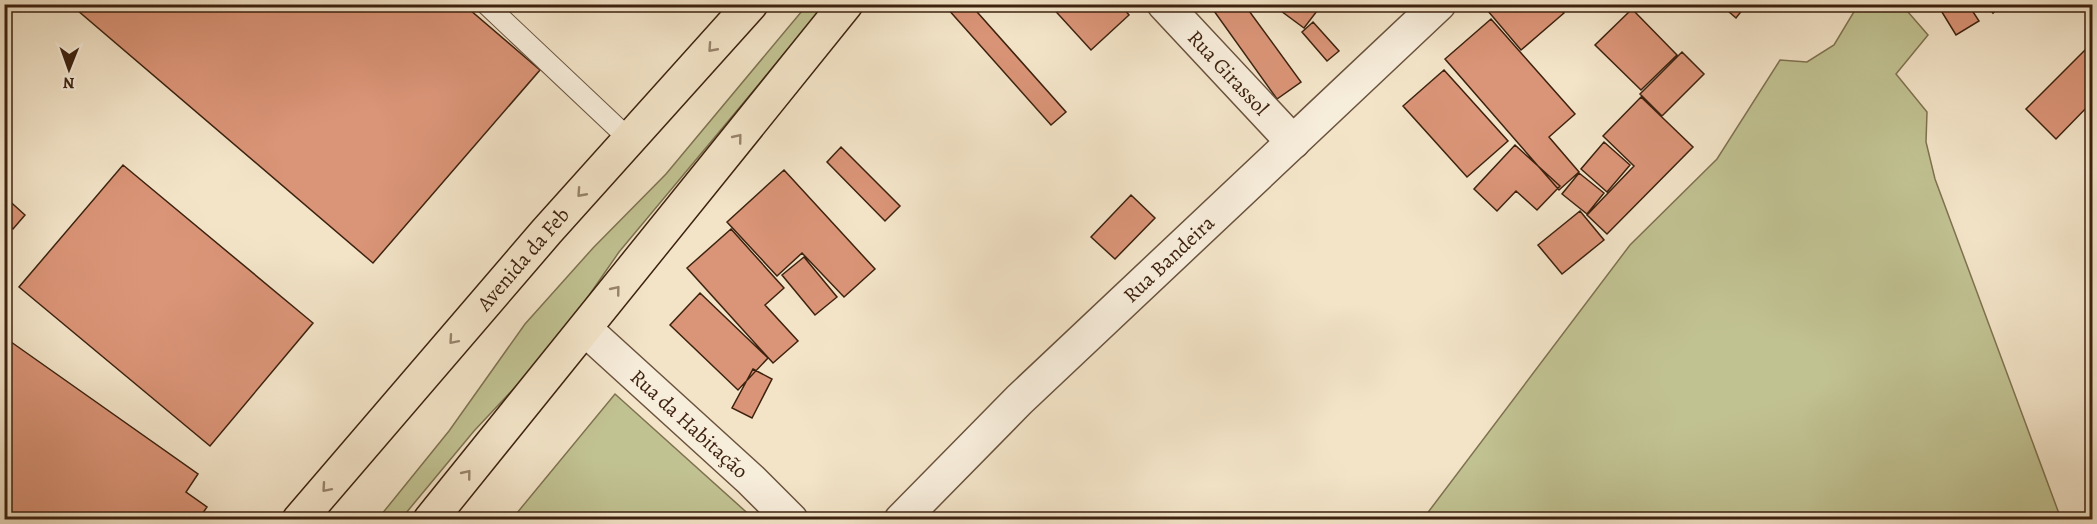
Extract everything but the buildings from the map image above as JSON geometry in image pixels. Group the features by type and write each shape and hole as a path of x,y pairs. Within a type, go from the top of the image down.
{"main road":[{"name":"Avenida da Feb","path":"299,519 547,231 751,4"},
{"path":"430,519 846,4"}],"street":[{"name":"Rua Girassol","path":"1164,4 1293,142"},
{"name":"Rua Bandeira","path":"901,519 1019,400 1439,4"},
{"name":"Rua da Habitação","path":"585,329 791,519"}],"lane":[{"path":"486,4 629,139"}],"green space":[{"path":"807,5 825,5 619,252 572,320 536,365 474,431 401,519 377,520 449,431 525,324 593,248 666,174"},
{"path":"1858,5 1902,5 1928,35 1896,74 1927,112 1926,142 1935,179 2061,519 1423,519 1630,245 1717,159 1780,60 1807,62 1834,45"},
{"path":"615,394 754,519 512,519"}]}
